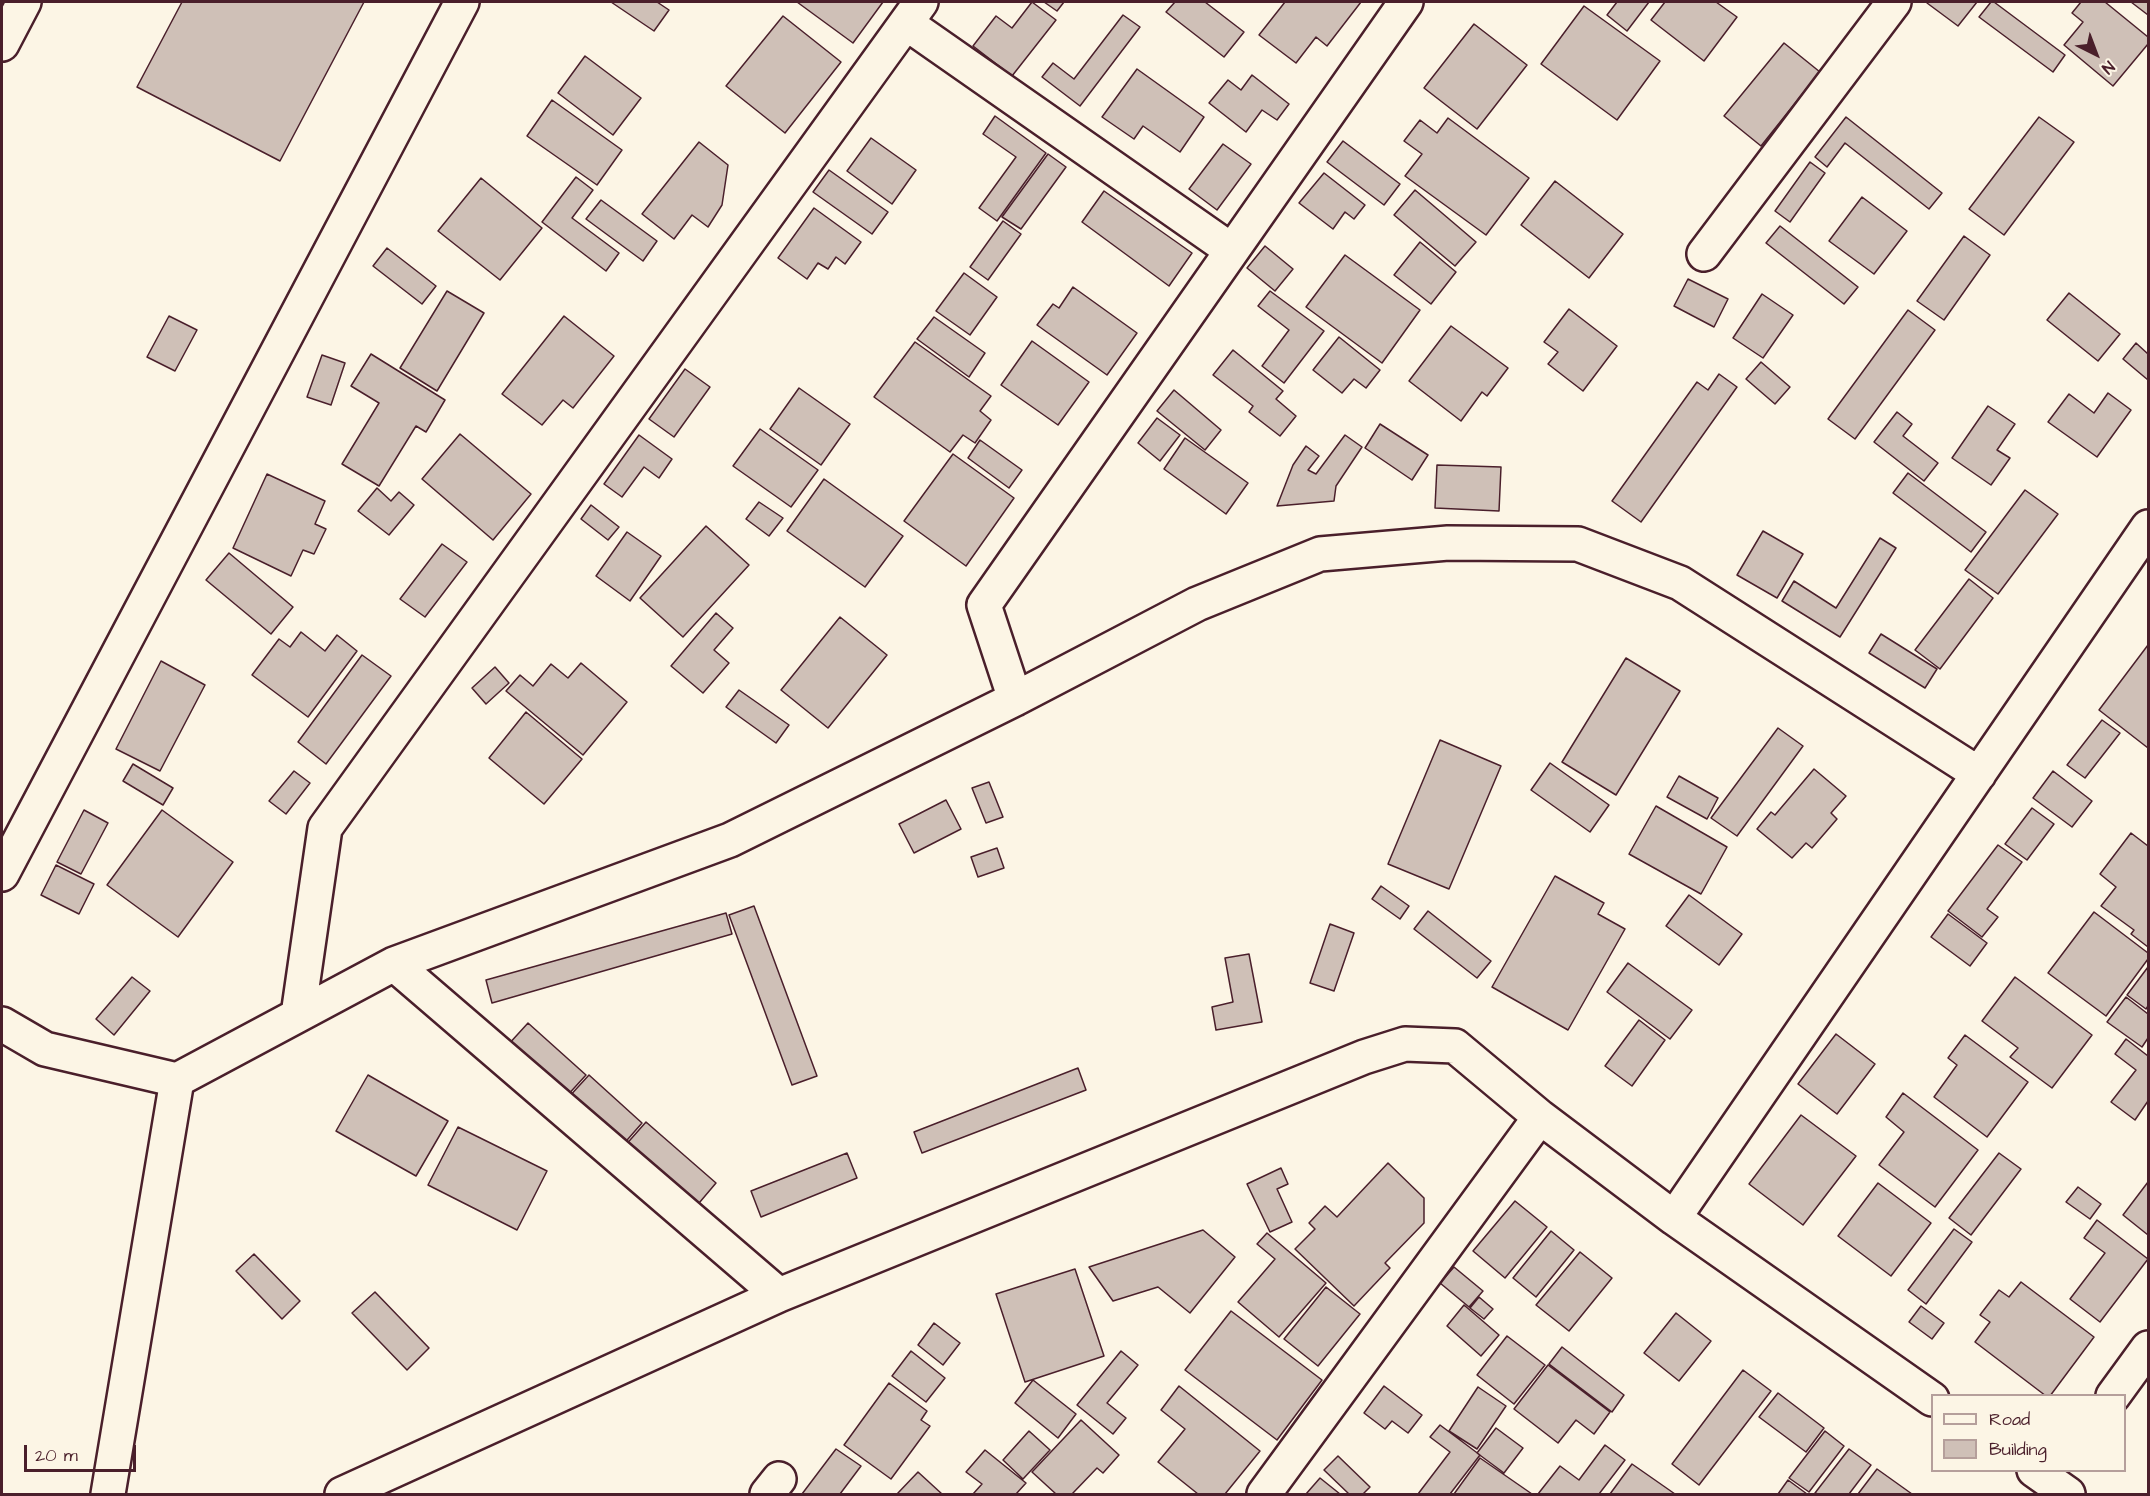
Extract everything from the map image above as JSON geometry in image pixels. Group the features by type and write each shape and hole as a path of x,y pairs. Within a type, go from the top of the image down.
{"main road":[{"path":"2,44 24,2"},
{"path":"2,874 462,2"},
{"path":"1015,699 984,605 1406,2"},
{"path":"1704,254 1894,2"},
{"path":"298,1015 326,828 914,12 1231,250"},
{"path":"1674,1218 2148,526"},
{"path":"2,1024 45,1049 177,1080 394,964 730,840 1015,699 1197,604 1320,554 1448,543 1578,544 1680,583 1979,774"},
{"path":"394,964 779,1295"},
{"path":"342,1494 779,1295 1341,1066 1404,1044 1455,1046 1540,1117 1674,1218 1931,1398"},
{"path":"108,1494 177,1080"},
{"path":"1264,1494 1540,1117"},
{"path":"2114,1394 2148,1348"}],"building":[{"path":"182,2 364,2 280,161 137,87"},
{"path":"611,2 657,2 669,10 654,31"},
{"path":"797,2 883,2 853,43"},
{"path":"1032,2 1056,20 1012,76 973,46 996,16 1012,28"},
{"path":"1044,2 1064,2 1057,11"},
{"path":"1175,2 1205,2 1244,32 1224,57 1166,12"},
{"path":"1285,2 1361,2 1327,46 1316,37 1296,63 1259,35"},
{"path":"1617,2 1649,2 1627,31 1607,15"},
{"path":"1665,2 1716,2 1737,17 1704,61 1651,20"},
{"path":"1928,2 1977,2 1958,26"},
{"path":"1991,2 2065,55 2053,72 1979,17"},
{"path":"2081,2 2105,2 2148,37 2148,44 2113,86 2064,45 2083,22 2072,13"},
{"path":"2131,2 2148,2 2148,15"},
{"path":"1584,6 1660,61 1617,120 1541,64"},
{"path":"1123,15 1140,27 1080,106 1042,77 1053,63 1074,79"},
{"path":"783,16 841,62 785,133 726,86"},
{"path":"1474,24 1527,65 1477,129 1424,88"},
{"path":"1784,43 1820,72 1761,146 1724,116"},
{"path":"585,56 641,98 613,135 558,93"},
{"path":"1137,69 1204,117 1180,152 1143,126 1134,139 1102,117"},
{"path":"1252,75 1289,104 1277,120 1262,110 1246,132 1209,103 1228,80 1241,90"},
{"path":"552,100 622,150 597,185 527,136"},
{"path":"995,116 1046,153 997,221 979,208 1016,157 983,134"},
{"path":"1846,117 1942,193 1929,209 1845,143 1827,167 1815,157"},
{"path":"2039,117 2074,142 2004,235 1969,209"},
{"path":"1448,118 1529,178 1486,235 1405,176 1422,154 1404,141 1420,120 1437,133"},
{"path":"871,138 916,170 892,204 847,171"},
{"path":"1343,141 1400,184 1384,205 1327,162"},
{"path":"699,142 728,165 722,205 708,227 692,215 674,239 642,214"},
{"path":"1223,144 1251,164 1217,210 1189,189"},
{"path":"1048,154 1066,167 1021,229 1002,217"},
{"path":"1810,162 1825,173 1790,222 1775,211"},
{"path":"829,170 888,212 872,234 813,192"},
{"path":"1324,173 1365,205 1354,219 1345,212 1333,229 1299,203"},
{"path":"576,177 593,190 572,218 619,253 606,271 542,222"},
{"path":"481,178 542,228 500,280 438,231"},
{"path":"1555,181 1623,234 1589,278 1521,225"},
{"path":"1415,190 1476,242 1455,266 1394,215"},
{"path":"1104,191 1192,253 1169,286 1082,222"},
{"path":"1862,197 1907,231 1874,274 1829,241"},
{"path":"601,200 657,241 643,261 586,219"},
{"path":"814,208 861,242 845,264 836,257 828,269 818,263 807,279 778,258"},
{"path":"1003,221 1021,234 988,280 970,267"},
{"path":"1780,226 1858,287 1844,304 1766,243"},
{"path":"1964,236 1990,255 1944,320 1917,301"},
{"path":"1420,242 1456,272 1431,304 1394,275"},
{"path":"1265,246 1293,269 1275,291 1247,268"},
{"path":"387,248 436,286 422,304 373,266"},
{"path":"1345,255 1420,310 1382,363 1306,307"},
{"path":"964,273 997,297 970,335 936,311"},
{"path":"1688,279 1728,299 1714,327 1674,306"},
{"path":"1073,287 1137,333 1107,375 1037,325 1053,304 1059,308"},
{"path":"447,291 484,313 437,391 400,368"},
{"path":"1270,291 1324,331 1284,383 1262,366 1289,330 1258,306"},
{"path":"2069,293 2120,334 2098,361 2047,320"},
{"path":"1762,294 1793,315 1763,358 1733,338"},
{"path":"1569,309 1617,346 1583,391 1548,364 1558,352 1544,342"},
{"path":"1908,310 1935,330 1855,439 1828,419"},
{"path":"169,316 197,330 175,371 147,357"},
{"path":"564,316 614,356 573,408 563,400 542,425 502,394"},
{"path":"934,317 985,353 969,377 917,339"},
{"path":"1451,326 1508,368 1487,396 1482,392 1461,421 1409,381"},
{"path":"1339,337 1380,370 1366,388 1354,379 1342,393 1313,370"},
{"path":"1032,341 1089,382 1058,425 1001,385"},
{"path":"915,342 991,396 980,411 991,420 975,443 963,435 950,452 874,397"},
{"path":"2136,343 2148,354 2148,380 2123,359"},
{"path":"1233,350 1283,391 1276,399 1296,416 1280,436 1249,412 1253,406 1213,375"},
{"path":"371,354 445,400 426,432 416,426 379,486 342,464 379,403 351,386"},
{"path":"322,355 345,363 331,405 307,397"},
{"path":"1761,362 1790,387 1775,404 1746,379"},
{"path":"685,369 710,387 674,437 649,419"},
{"path":"1719,374 1737,387 1641,522 1612,501 1697,382 1708,390"},
{"path":"799,388 850,424 821,465 770,429"},
{"path":"1174,390 1221,430 1205,450 1157,411"},
{"path":"2108,393 2131,410 2097,457 2048,422 2069,394 2094,413"},
{"path":"1988,406 2015,424 1997,450 2010,458 1991,485 1952,458"},
{"path":"1897,412 1912,424 1903,436 1938,463 1924,481 1874,442"},
{"path":"1157,418 1180,435 1160,461 1138,443"},
{"path":"1380,424 1428,455 1412,480 1365,448"},
{"path":"760,429 818,470 791,507 733,466"},
{"path":"460,434 531,494 493,540 422,479"},
{"path":"639,435 672,459 659,478 644,467 622,497 604,484"},
{"path":"1345,435 1362,447 1336,486 1334,501 1277,506 1293,465 1306,446 1319,456 1308,470 1316,474"},
{"path":"1185,438 1248,483 1226,514 1164,469"},
{"path":"980,440 1022,470 1009,488 968,458"},
{"path":"953,454 1014,498 966,566 904,521"},
{"path":"1437,465 1501,467 1499,511 1435,508"},
{"path":"1908,473 1986,532 1971,552 1893,493"},
{"path":"267,474 325,501 315,524 326,529 314,554 303,550 291,576 233,548"},
{"path":"824,479 903,536 865,587 787,531"},
{"path":"377,488 391,501 399,492 414,505 389,535 358,511"},
{"path":"2025,490 2058,514 1998,594 1965,570"},
{"path":"759,502 783,518 769,536 746,519"},
{"path":"591,505 619,527 608,540 581,519"},
{"path":"706,526 749,565 683,637 640,598"},
{"path":"1763,531 1803,554 1777,598 1737,575"},
{"path":"627,532 661,556 630,601 596,576"},
{"path":"1880,538 1896,548 1840,637 1782,601 1794,581 1836,608"},
{"path":"442,544 467,562 425,617 400,599"},
{"path":"229,553 293,607 271,634 206,580"},
{"path":"1969,579 1993,598 1940,669 1915,650"},
{"path":"716,613 733,628 714,650 729,663 703,693 671,666"},
{"path":"840,617 887,655 828,728 781,690"},
{"path":"301,632 325,651 337,635 357,651 308,717 252,675 279,639 290,647"},
{"path":"1881,634 1937,669 1925,688 1869,653"},
{"path":"2148,645 2148,748 2099,710"},
{"path":"362,655 391,676 326,764 298,742"},
{"path":"1626,658 1680,691 1616,795 1562,762"},
{"path":"161,661 205,685 160,771 116,749"},
{"path":"581,663 627,702 583,755 506,691 520,675 533,686 551,664 568,678"},
{"path":"495,667 509,683 486,704 472,688"},
{"path":"739,690 789,725 776,743 726,707"},
{"path":"526,712 582,759 544,804 489,758"},
{"path":"2102,720 2120,733 2085,778 2067,765"},
{"path":"1778,728 1803,746 1737,836 1711,818"},
{"path":"1440,740 1501,766 1449,889 1388,864"},
{"path":"1550,763 1609,805 1590,832 1531,790"},
{"path":"133,764 173,788 163,805 123,781"},
{"path":"1814,769 1846,796 1831,813 1837,819 1812,848 1806,843 1792,858 1757,829 1771,812 1775,815"},
{"path":"294,771 310,783 286,814 269,801"},
{"path":"2053,771 2092,801 2072,827 2033,798"},
{"path":"1679,776 1718,798 1707,819 1667,797"},
{"path":"989,782 1003,817 986,823 972,788"},
{"path":"946,800 961,829 914,853 899,824"},
{"path":"1656,806 1727,847 1701,894 1629,854"},
{"path":"2032,808 2054,824 2027,860 2005,844"},
{"path":"84,810 108,823 81,874 57,862"},
{"path":"162,810 233,862 178,937 107,885"},
{"path":"2131,833 2148,846 2148,947 2131,934 2134,930 2101,906 2116,887 2100,874"},
{"path":"1998,845 2022,862 1987,909 1998,917 1982,937 1948,911"},
{"path":"997,848 1004,868 978,877 971,857"},
{"path":"56,865 94,884 79,914 41,895"},
{"path":"1555,876 1604,903 1598,914 1625,929 1568,1030 1492,987"},
{"path":"1381,886 1409,906 1400,919 1372,899"},
{"path":"1689,895 1742,934 1719,965 1666,926"},
{"path":"754,906 817,1076 792,1085 729,915"},
{"path":"1428,911 1491,961 1477,978 1414,929"},
{"path":"2094,912 2148,953 2148,959 2106,1016 2048,973"},
{"path":"726,913 732,934 492,1003 486,980"},
{"path":"1948,914 1987,943 1970,966 1931,937"},
{"path":"1330,924 1354,933 1334,991 1310,983"},
{"path":"1249,954 1262,1022 1216,1030 1212,1007 1233,1002 1225,958"},
{"path":"1628,963 1692,1010 1670,1039 1607,992"},
{"path":"2148,967 2148,1006 2146,1009 2127,995"},
{"path":"132,977 150,991 114,1035 96,1019"},
{"path":"2015,977 2092,1035 2052,1088 2010,1057 2018,1048 1982,1021"},
{"path":"2126,997 2148,1014 2148,1038 2142,1047 2107,1022"},
{"path":"1639,1020 1665,1040 1632,1086 1605,1066"},
{"path":"528,1023 586,1075 565,1098 507,1046"},
{"path":"1836,1034 1875,1064 1837,1114 1798,1084"},
{"path":"1965,1035 2028,1082 1987,1137 1934,1097 1957,1065 1948,1058"},
{"path":"2126,1039 2148,1056 2148,1101 2135,1120 2111,1102 2136,1070 2115,1054"},
{"path":"1078,1068 1086,1090 922,1153 914,1132"},
{"path":"368,1075 448,1121 416,1176 336,1131"},
{"path":"589,1075 642,1123 621,1147 567,1099"},
{"path":"1903,1093 1978,1150 1935,1207 1879,1165 1904,1132 1886,1117"},
{"path":"1801,1115 1856,1156 1803,1225 1749,1184"},
{"path":"646,1122 716,1183 694,1209 623,1148"},
{"path":"458,1127 547,1171 517,1230 428,1185"},
{"path":"847,1153 857,1178 761,1217 751,1191"},
{"path":"1999,1153 2021,1169 1971,1235 1949,1218"},
{"path":"1388,1163 1424,1198 1424,1223 1385,1263 1390,1268 1354,1306 1295,1249 1315,1229 1309,1223 1325,1206 1337,1217"},
{"path":"1281,1168 1288,1184 1277,1189 1292,1222 1270,1232 1247,1184"},
{"path":"2148,1182 2148,1235 2123,1215"},
{"path":"1878,1183 1931,1223 1891,1276 1838,1236"},
{"path":"2078,1187 2101,1204 2090,1219 2066,1202"},
{"path":"1515,1201 1547,1227 1505,1278 1473,1251"},
{"path":"2097,1220 2148,1259 2100,1322 2070,1299 2105,1253 2084,1238"},
{"path":"1954,1229 1972,1242 1926,1304 1908,1290"},
{"path":"1203,1230 1235,1257 1190,1313 1158,1287 1113,1301 1089,1267"},
{"path":"1551,1231 1574,1250 1536,1297 1513,1278"},
{"path":"1267,1233 1326,1283 1279,1337 1238,1302 1275,1259 1257,1244"},
{"path":"1580,1252 1612,1278 1569,1331 1536,1305"},
{"path":"254,1254 300,1301 282,1319 236,1271"},
{"path":"1454,1267 1483,1291 1469,1307 1440,1283"},
{"path":"1075,1269 1104,1356 1025,1382 996,1294"},
{"path":"2021,1282 2094,1337 2051,1394 2043,1394 1975,1342 1990,1322 1980,1315 1999,1290 2009,1297"},
{"path":"1326,1287 1360,1314 1318,1366 1284,1339"},
{"path":"375,1292 429,1348 407,1370 352,1313"},
{"path":"1479,1297 1493,1309 1484,1319 1470,1308"},
{"path":"1464,1305 1499,1335 1481,1356 1447,1326"},
{"path":"1921,1306 1944,1323 1932,1339 1909,1322"},
{"path":"1231,1311 1322,1380 1277,1440 1185,1370"},
{"path":"1676,1313 1711,1341 1679,1381 1644,1353"},
{"path":"934,1323 960,1343 943,1365 918,1345"},
{"path":"1507,1336 1545,1365 1514,1404 1477,1375"},
{"path":"1562,1347 1624,1395 1612,1412 1549,1364"},
{"path":"911,1351 945,1378 926,1402 892,1376"},
{"path":"1121,1351 1138,1365 1107,1403 1126,1418 1113,1434 1077,1405"},
{"path":"1548,1365 1610,1412 1594,1434 1576,1420 1558,1443 1514,1409"},
{"path":"1743,1370 1771,1391 1699,1485 1672,1464"},
{"path":"1033,1380 1076,1414 1058,1438 1015,1403"},
{"path":"889,1383 927,1411 921,1420 930,1426 891,1479 844,1445"},
{"path":"1179,1386 1260,1451 1225,1494 1198,1494 1158,1462 1185,1429 1161,1410"},
{"path":"1384,1386 1422,1415 1408,1433 1392,1421 1385,1429 1364,1413"},
{"path":"1478,1387 1506,1406 1477,1449 1449,1431"},
{"path":"1778,1393 1824,1428 1806,1452 1759,1417"},
{"path":"1081,1420 1119,1455 1103,1473 1097,1468 1072,1494 1056,1494 1032,1472"},
{"path":"1440,1425 1480,1455 1450,1494 1418,1494 1450,1452 1430,1437"},
{"path":"1496,1428 1523,1448 1504,1473 1477,1453"},
{"path":"1029,1431 1050,1450 1023,1479 1003,1460"},
{"path":"1825,1431 1844,1446 1809,1492 1789,1478"},
{"path":"1605,1445 1625,1460 1599,1494 1538,1494 1560,1466 1579,1480"},
{"path":"836,1449 861,1466 840,1494 802,1494"},
{"path":"1849,1449 1871,1465 1849,1494 1815,1493"},
{"path":"985,1450 1026,1483 1016,1494 973,1494 982,1484 966,1472"},
{"path":"1338,1456 1370,1487 1363,1494 1349,1494 1324,1470"},
{"path":"1480,1458 1532,1494 1454,1494"},
{"path":"1632,1464 1675,1494 1610,1494"},
{"path":"1877,1469 1912,1494 1858,1494"},
{"path":"918,1472 942,1494 897,1494"},
{"path":"1320,1478 1340,1494 1306,1494"},
{"path":"1788,1480 1807,1494 1778,1494"}]}
